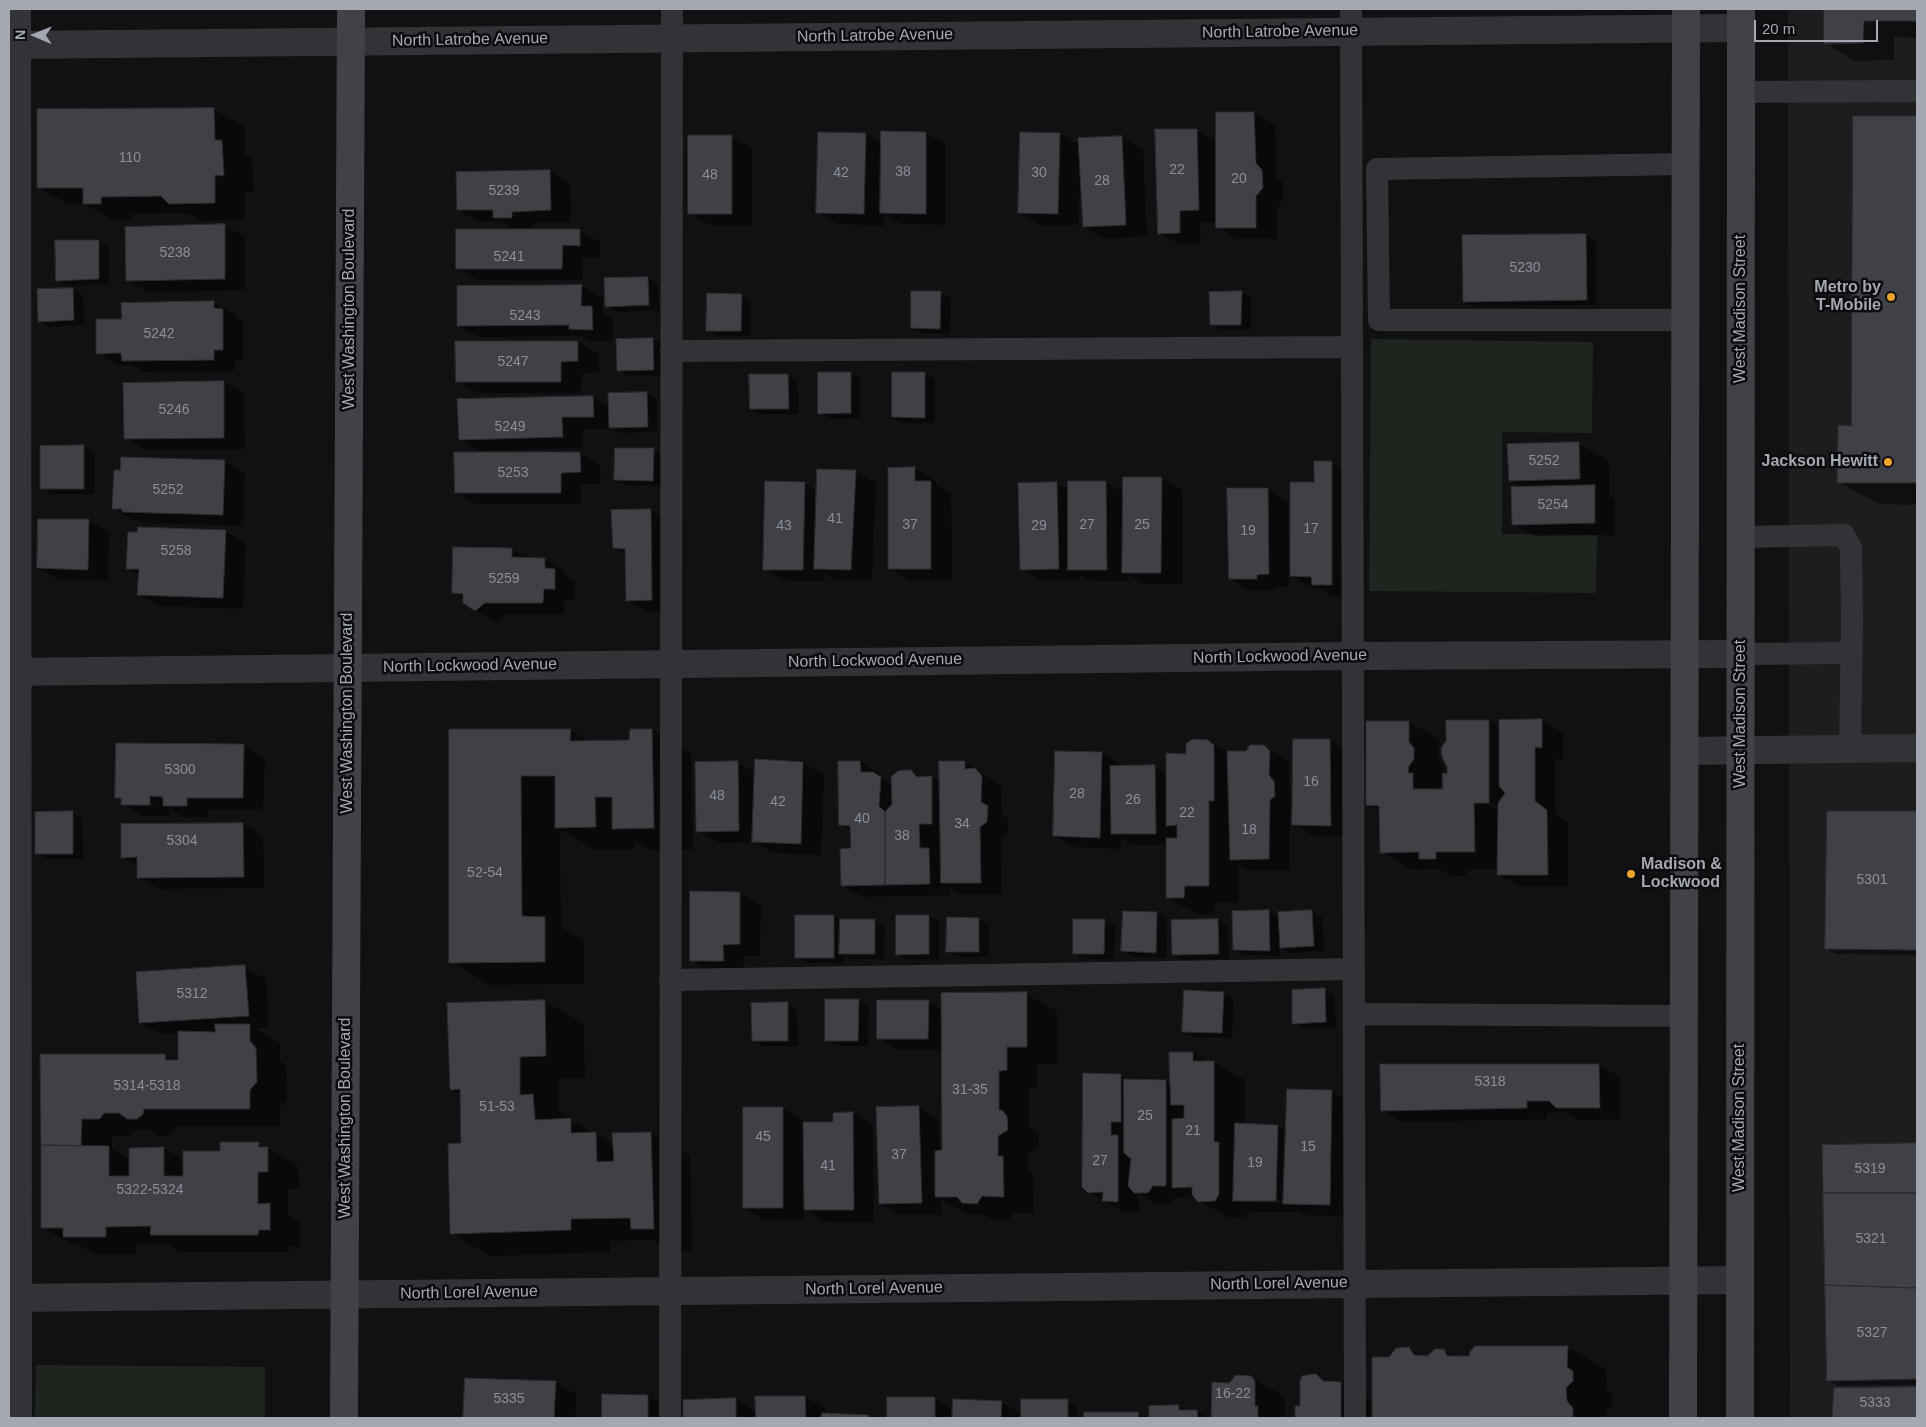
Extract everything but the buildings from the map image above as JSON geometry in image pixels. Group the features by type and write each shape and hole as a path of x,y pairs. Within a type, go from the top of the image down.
{"main road":[{"name":"West Washington Boulevard","path":"344,1418 351,9"},
{"path":"1683,1418 1686,751 1686,18"},
{"name":"West Madison Street","path":"1740,1418 1741,18"}],"street":[{"name":"North Latrobe Avenue","path":"15,45 672,38 1351,20 1741,18"},
{"name":"North Lockwood Avenue","path":"15,671 1353,656 1740,654"},
{"path":"1686,751 1917,748"},
{"name":"North Lorel Avenue","path":"15,1298 1740,1280"}],"lane":[{"path":"20,9 15,45 15,1298 20,1418"},
{"path":"670,1418 672,9"},
{"path":"1351,20 1356,1418"},
{"path":"1742,92 1917,90"},
{"path":"1686,164 1377,169 1379,320 1686,320"},
{"path":"671,351 1352,347"},
{"path":"1740,537 1844,535 1850,548 1852,653 1850,749"},
{"path":"1740,654 1852,653"},
{"path":"670,980 1354,969"},
{"path":"1354,1014 1685,1016"}],"shaded area":[{"path":"1788,9 1917,9 1917,1418 1790,1418"},
{"path":"1371,339 1593,342 1592,433 1502,432 1502,534 1597,535 1596,593 1369,591"},
{"path":"36,1365 265,1367 265,1418 35,1418"}],"place":[{"name":"Metro by T-Mobile","path":"1891,297"},
{"name":"Jackson Hewitt","path":"1888,462"},
{"name":"Madison & Lockwood","path":"1631,874"}]}
